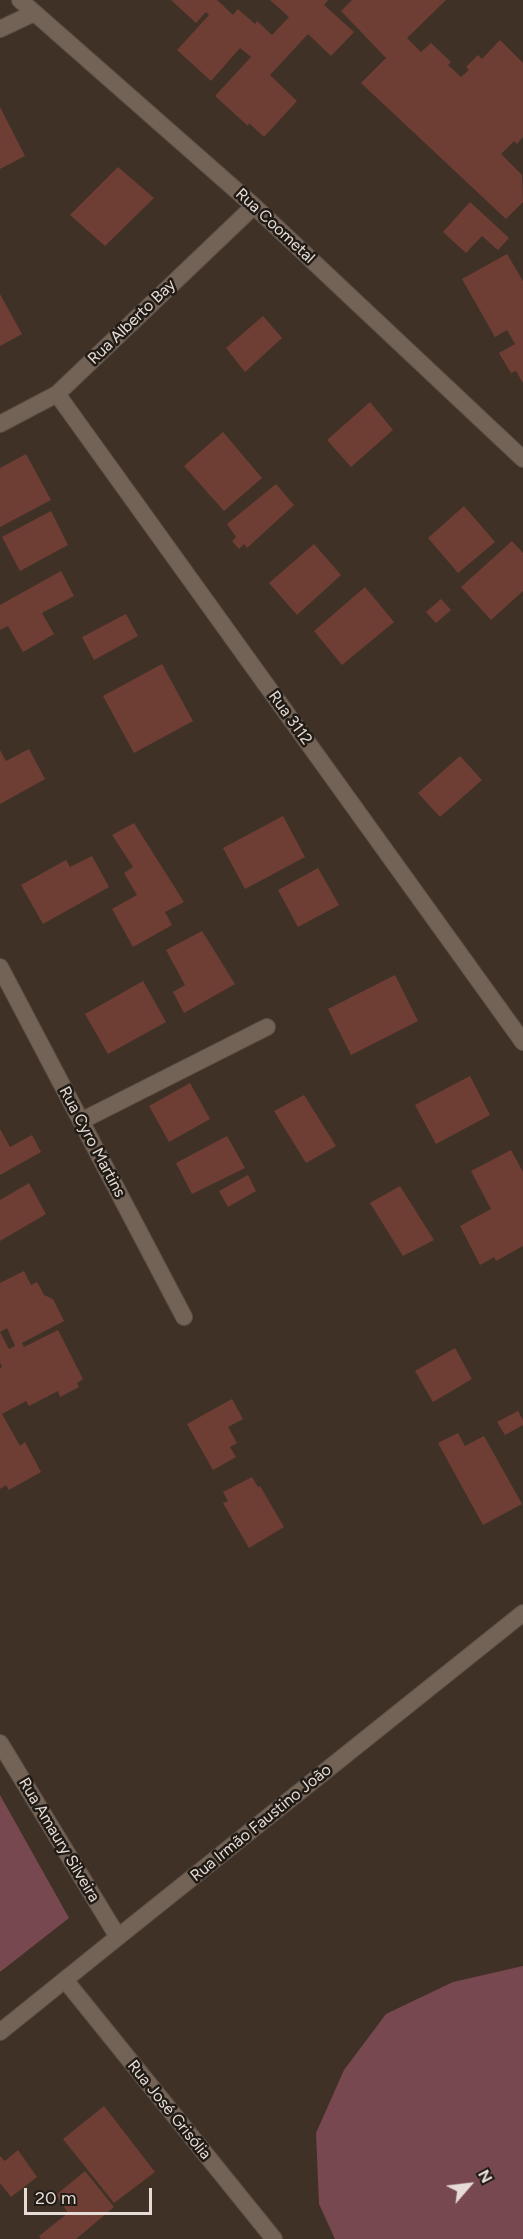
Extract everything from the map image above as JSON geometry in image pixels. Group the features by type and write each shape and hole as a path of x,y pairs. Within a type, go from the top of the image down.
{"street":[{"name":"Rua Coometal","path":"20,0 254,206 523,459"},
{"path":"0,29 34,13"},
{"name":"Rua Alberto Bay","path":"0,424 57,394 254,206"},
{"name":"Rua 3112","path":"57,394 523,1042"},
{"name":"Rua Cyro Martins","path":"0,967 184,1317"},
{"path":"81,1121 267,1027"},
{"name":"Rua Irmão Faustino João","path":"0,2032 523,1613"},
{"name":"Rua Amaury Silveira","path":"0,1743 118,1937"},
{"name":"Rua José Grisólia","path":"65,1980 274,2239"}],"shaded area":[{"path":"0,1795 69,1918 0,1972"},
{"path":"523,1966 523,2239 335,2239 319,2204 316,2133 344,2070 386,2014 453,1982"}],"building":[{"path":"171,0 217,0 233,15 238,9 255,24 257,21 272,35 289,17 270,0 328,0 324,5 354,32 331,56 308,34 270,75 297,101 264,137 249,123 248,126 215,96 251,57 240,48 211,81 177,50 209,15 206,12 196,23"},
{"path":"352,0 446,0 407,38 421,52 431,43 451,62 448,65 461,77 469,70 466,67 478,55 482,59 500,40 523,63 523,137 517,144 514,141 501,154 522,175 523,202 506,219 361,83 386,58 341,11"},
{"path":"0,107 25,156 0,169"},
{"path":"118,167 154,198 105,246 70,215"},
{"path":"470,202 509,238 498,250 482,236 466,253 443,232"},
{"path":"507,254 523,281 523,383 516,371 511,373 499,353 515,344 507,330 495,337 462,279"},
{"path":"0,294 22,334 0,346"},
{"path":"263,316 282,338 245,372 226,348"},
{"path":"370,402 393,430 351,467 327,440"},
{"path":"223,432 262,478 224,511 184,466"},
{"path":"26,454 51,500 0,527 0,468"},
{"path":"276,484 294,505 247,548 244,544 239,549 232,541 236,537 227,524"},
{"path":"464,506 495,542 458,573 428,538"},
{"path":"51,511 68,545 20,571 2,537"},
{"path":"512,541 523,553 523,591 491,620 461,587"},
{"path":"314,544 341,575 297,615 269,583"},
{"path":"61,571 74,596 42,613 54,634 23,652 8,626 0,630 0,605"},
{"path":"365,587 394,622 342,665 314,631"},
{"path":"441,599 451,610 436,623 426,612"},
{"path":"126,614 138,636 94,660 82,637"},
{"path":"162,664 193,721 134,753 103,696"},
{"path":"29,749 45,779 0,804 0,750 6,761"},
{"path":"460,756 482,780 440,817 418,793"},
{"path":"283,816 305,857 245,889 223,848"},
{"path":"134,823 184,902 165,912 172,925 133,947 112,909 137,895 124,873 133,867 112,835"},
{"path":"92,856 109,887 43,924 21,885 66,860 70,867"},
{"path":"318,868 339,905 298,927 278,890"},
{"path":"202,931 235,984 184,1013 173,992 185,985 166,950"},
{"path":"395,975 418,1021 351,1055 328,1009"},
{"path":"143,981 166,1022 108,1054 85,1014"},
{"path":"470,1076 490,1115 436,1144 415,1105"},
{"path":"190,1083 210,1119 169,1142 149,1106"},
{"path":"304,1095 336,1146 306,1163 274,1111"},
{"path":"0,1129 10,1147 32,1135 41,1152 0,1175"},
{"path":"227,1136 245,1168 192,1194 176,1163"},
{"path":"511,1150 523,1172 523,1246 496,1261 494,1257 480,1265 460,1226 491,1209 471,1171"},
{"path":"248,1175 256,1191 228,1207 219,1191"},
{"path":"29,1183 46,1214 0,1241 0,1200"},
{"path":"400,1186 434,1240 403,1256 370,1203"},
{"path":"24,1271 31,1285 37,1282 44,1295 53,1299 64,1321 22,1343 24,1347 58,1330 83,1379 77,1383 79,1387 60,1397 58,1391 29,1406 26,1401 2,1414 20,1446 25,1442 41,1472 9,1490 6,1485 0,1489 0,1368 2,1367 0,1362 0,1332 0,1283","holes":["7,1328 15,1346 9,1349 0,1332"]},
{"path":"455,1348 472,1379 433,1402 415,1371"},
{"path":"232,1399 243,1419 228,1427 237,1443 230,1447 236,1457 213,1470 187,1424"},
{"path":"518,1411 523,1425 505,1435 497,1422"},
{"path":"458,1433 465,1446 484,1436 522,1504 483,1525 438,1443"},
{"path":"252,1477 258,1487 260,1486 284,1527 249,1548 223,1503 228,1501 223,1492"},
{"path":"104,2106 155,2172 114,2203 63,2139"},
{"path":"18,2150 37,2177 11,2197 0,2183 0,2156 5,2161"},
{"path":"85,2171 114,2207 76,2239 41,2239 39,2236 68,2213 56,2195"}]}
